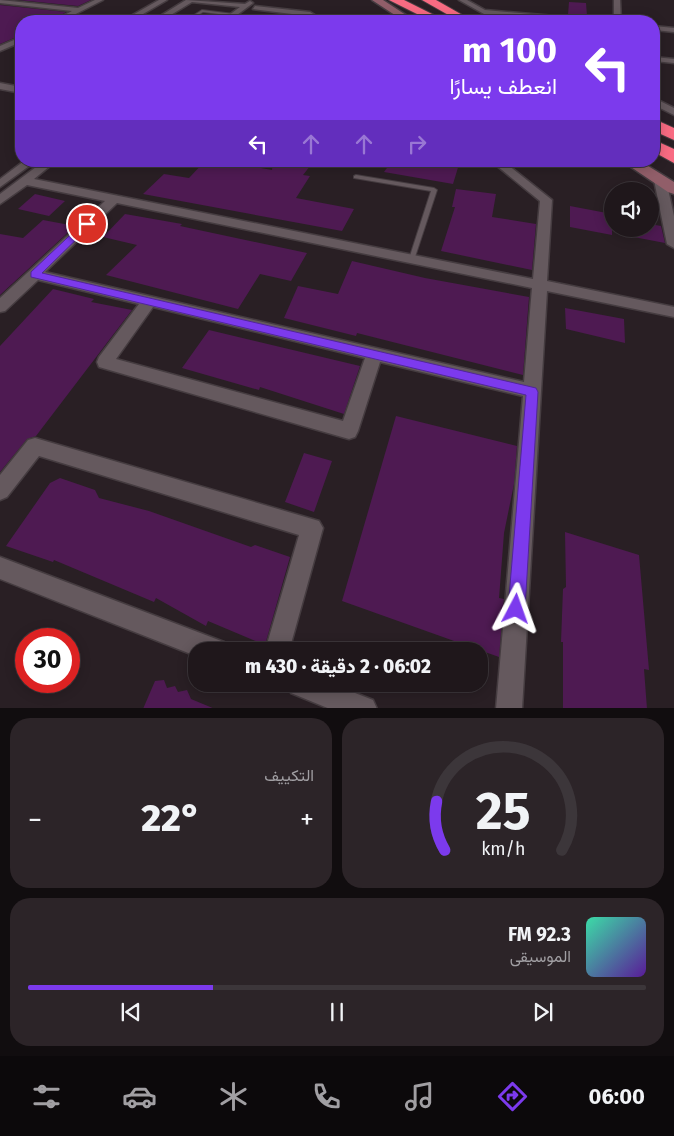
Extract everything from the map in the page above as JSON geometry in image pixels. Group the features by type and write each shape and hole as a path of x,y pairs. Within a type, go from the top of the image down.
{"highway":[{"path":"395,0 427,15"},
{"path":"403,0 429,15"},
{"path":"428,0 456,15"},
{"path":"442,0 479,15"},
{"path":"660,127 674,135"},
{"path":"660,149 674,157"}],"main road":[{"path":"376,0 400,15"},
{"path":"639,167 674,189"}],"street":[{"path":"69,15 100,0"},
{"path":"137,15 164,0"},
{"path":"166,15 191,0 246,6 266,0"},
{"path":"462,0 480,15"},
{"path":"617,0 618,15"},
{"path":"0,1 79,10"},
{"path":"8,11 25,4"},
{"path":"240,15 255,4 313,15"},
{"path":"238,15 246,6"},
{"path":"490,15 524,11 550,15"},
{"path":"660,29 674,30"},
{"path":"0,49 15,42"},
{"path":"0,49 14,50"},
{"path":"660,59 674,61"},
{"path":"0,86 15,89"},
{"path":"3,179 22,167"},
{"path":"0,200 43,167"},
{"path":"504,167 546,200 509,708"},
{"path":"660,180 674,244"},
{"path":"25,181 674,312"},
{"path":"0,307 114,199"},
{"path":"34,274 532,392"},
{"path":"149,301 105,362 350,431 374,354"},
{"path":"0,490 35,446 312,528 280,642"},
{"path":"0,568 192,642"},
{"path":"321,692 364,708"}],"lane":[{"path":"197,15 202,12 219,15"},
{"path":"356,177 434,190 412,259"}],"building":[{"path":"18,0 91,0 78,6"},
{"path":"569,2 586,3 587,15 568,15"},
{"path":"0,5 66,12 61,15 15,15 15,38 0,44"},
{"path":"199,167 256,167 272,170 272,167 309,167 303,175 310,176 296,198 354,209 342,231 143,194 164,174 189,178"},
{"path":"388,167 458,167 453,184 384,172"},
{"path":"456,189 496,194 492,217 536,224 532,270 441,251 455,207 452,207"},
{"path":"35,194 65,201 49,216 18,209"},
{"path":"570,206 604,212 604,233 570,227"},
{"path":"125,214 182,224 180,226 307,253 291,281 260,274 238,309 106,275 137,245 103,237"},
{"path":"43,220 75,226 0,295 0,234 23,238"},
{"path":"659,226 661,226 665,243 634,237 659,237"},
{"path":"352,261 425,278 529,297 523,375 357,333 356,336 284,318 298,286 338,294"},
{"path":"53,289 94,299 91,302 132,310 36,436 27,439 0,472 0,346"},
{"path":"565,308 624,319 625,343 566,329"},
{"path":"209,330 360,366 344,414 260,387 259,390 182,368"},
{"path":"396,416 517,446 514,484 504,533 499,598 504,599 499,657 488,653 488,642 457,642 342,601"},
{"path":"304,453 332,461 314,512 285,502"},
{"path":"60,478 95,490 99,498 149,511 251,547 255,545 290,557 266,642 258,642 208,621 206,626 156,598 154,602 54,560 53,562 6,546 50,483"},
{"path":"565,532 639,555 649,670 644,669 647,708 563,708 563,642 561,642 563,589 566,587"},
{"path":"164,680 167,688 175,686 178,692 187,690 191,699 213,708 143,708 155,681"}],"route":[{"path":"87,224 34,274 532,392 516,609"}]}
